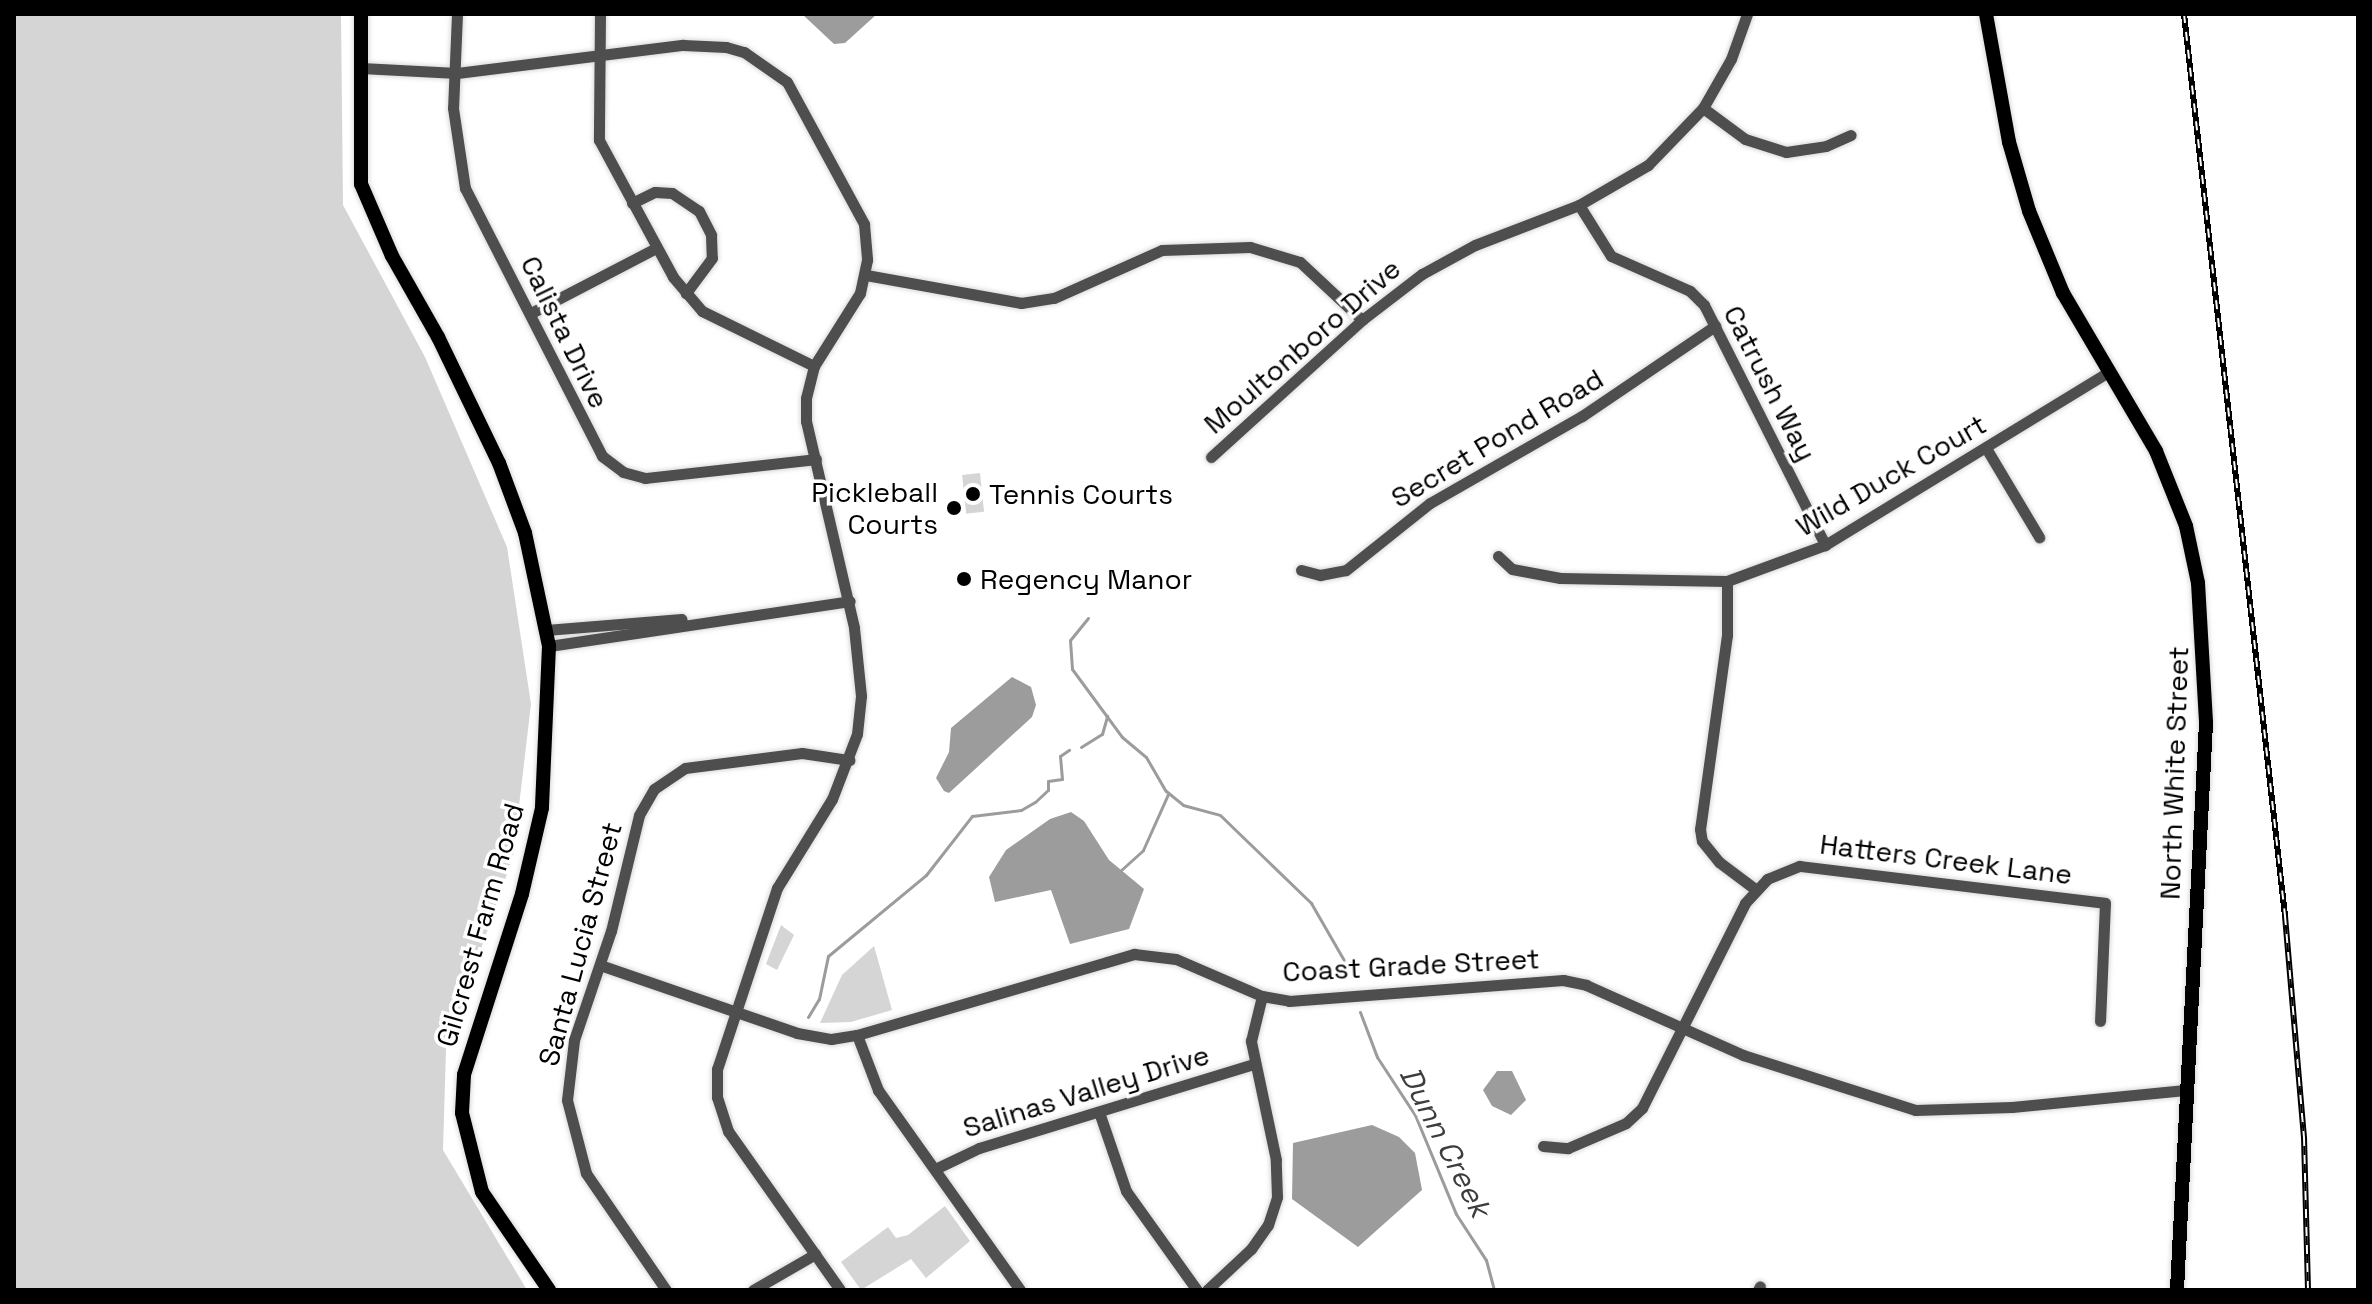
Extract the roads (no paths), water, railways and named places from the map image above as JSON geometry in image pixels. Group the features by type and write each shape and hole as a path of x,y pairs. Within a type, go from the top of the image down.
{"main road":[{"name":"Gilcrest Farm Road","path":"361,14 361,184 386,244 499,463 525,533 549,646 542,808 522,894 464,1075 462,1113 482,1192 549,1290"},
{"name":"North White Street","path":"1986,14 2009,142 2029,211 2063,293 2171,486 2198,583 2207,683 2177,1290"}],"street":[{"name":"Calista Drive","path":"457,14 455,145 465,188 533,312 592,442 623,472 662,478 816,459"},
{"path":"600,14 597,132 656,248 702,311 814,366"},
{"name":"Moultonboro Drive","path":"1211,457 1362,320 1422,274 1475,245 1579,205 1648,165 1703,108 1731,59 1747,14"},
{"path":"361,68 457,73 704,45 744,52 773,70 798,96 864,224 866,275 854,304 814,366 806,421 850,601 861,696 849,760 780,881 717,1069 720,1112 739,1148 840,1290"},
{"path":"1703,108 1745,139 1786,152 1826,146 1851,135"},
{"path":"632,203 655,192 672,193 699,211 711,235 712,258 701,279 686,293"},
{"name":"Catrush Way","path":"1579,205 1611,256 1690,291 1715,326 1825,545"},
{"path":"866,275 1021,303 1054,298 1162,250 1203,245 1250,247 1300,262 1362,320"},
{"path":"533,312 656,248"},
{"name":"Secret Pond Road","path":"1301,570 1320,575 1346,570 1430,503 1582,416 1715,326"},
{"name":"Wild Duck Court","path":"1498,556 1512,569 1560,578 1727,581 1825,545 2108,372"},
{"path":"1986,448 2039,537"},
{"path":"1727,581 1727,635 1700,829 1702,841 1719,862 1755,889"},
{"path":"549,646 691,621 850,601"},
{"path":"546,630 691,621"},
{"name":"Santa Lucia Street","path":"666,1290 602,1202 575,1143 567,1100 570,1058 600,965 639,815 663,780 698,766 802,753 849,760"},
{"name":"Hatters Creek Lane","path":"1543,1146 1568,1148 1626,1123 1642,1108 1745,903 1755,889 1800,866 2105,903 2100,1021"},
{"name":"Coast Grade Street","path":"600,965 818,1037 857,1035 1134,954 1176,959 1262,996 1300,1001 1563,980 1586,985 1682,1030 1799,1076 1915,1110 2001,1108 2185,1090"},
{"path":"1207,1290 1251,1249 1268,1225 1277,1197 1276,1160 1254,1064 1251,1032 1262,996"},
{"path":"857,1035 878,1090 1020,1290"},
{"name":"Salinas Valley Drive","path":"935,1169 963,1153 1254,1064"},
{"path":"1099,1112 1126,1191 1197,1290"},
{"path":"753,1290 815,1254"}],"waterway":[{"path":"1088,618 1070,640 1072,669 1122,737 1146,757 1166,791 1183,805 1220,815 1311,903 1353,976"},
{"path":"1081,747 1102,734 1107,716"},
{"path":"808,1017 819,999 828,956 926,875 972,816 1021,810 1048,790 1048,781 1062,779 1060,756 1069,750"},
{"path":"1120,871 1143,850 1168,794"},
{"name":"Dunn Creek","path":"1360,1012 1377,1057 1415,1115 1456,1214 1486,1260 1494,1290"}],"railway":[{"path":"2184,14 2285,916 2304,1137 2308,1290"}],"place":[{"name":"Tennis Courts","path":"973,494"},
{"name":"Pickleball Courts","path":"954,508"},
{"name":"Regency Manor","path":"964,579"}]}
